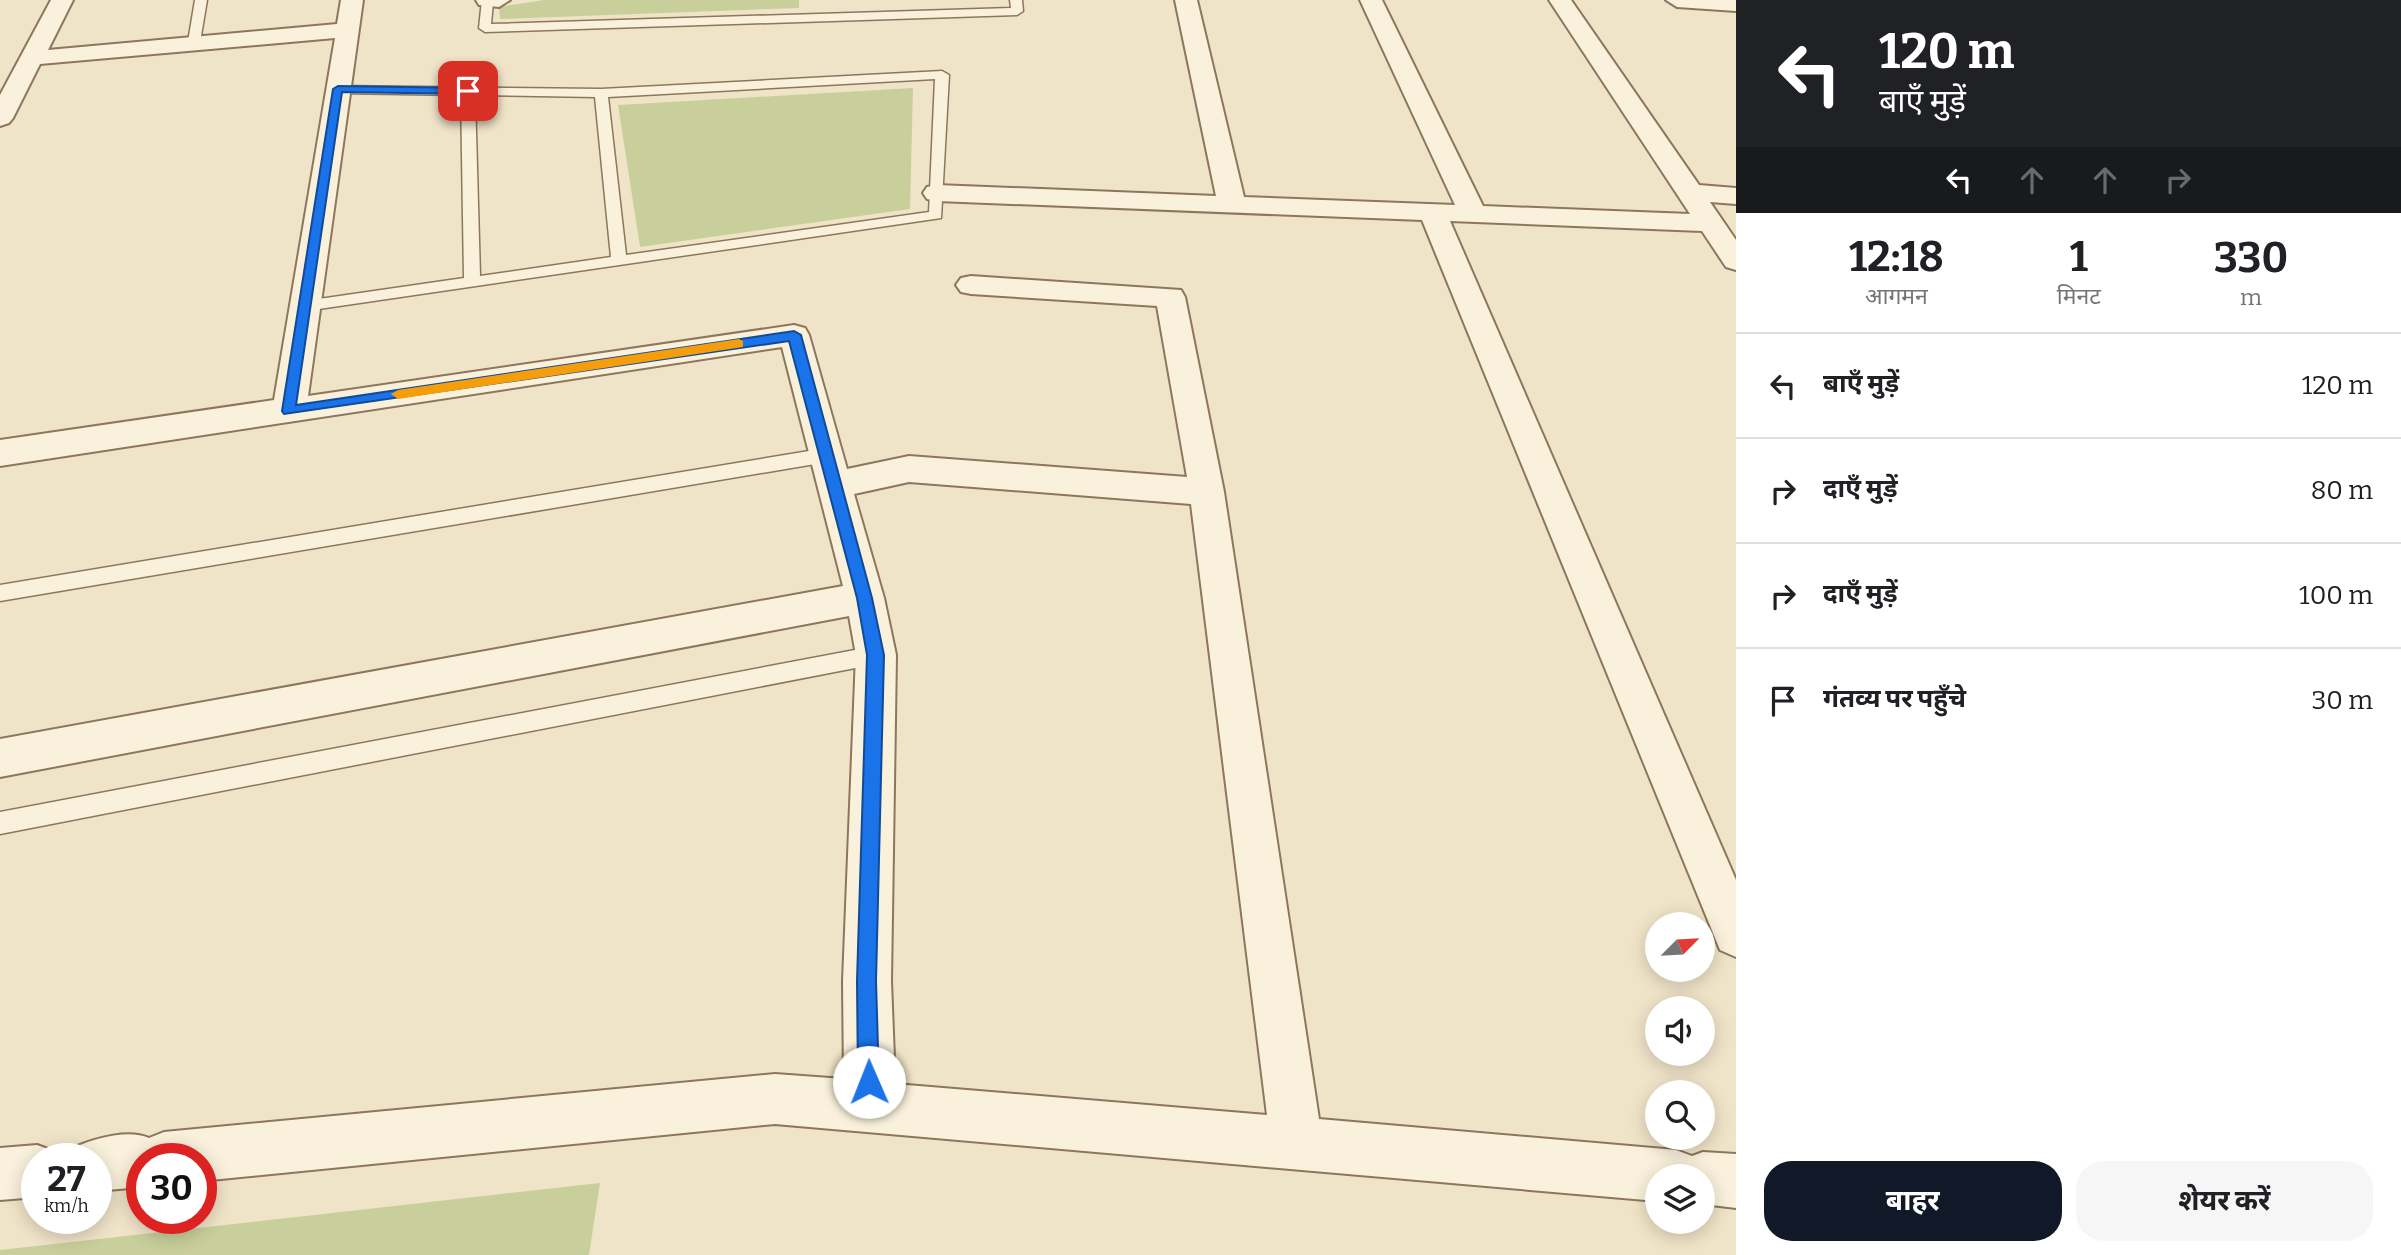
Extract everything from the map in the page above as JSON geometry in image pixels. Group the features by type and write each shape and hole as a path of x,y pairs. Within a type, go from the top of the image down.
{"street":[{"path":"0,118 7,90 32,58 62,0"},
{"path":"289,411 352,0"},
{"path":"1186,0 1233,205"},
{"path":"1371,0 1474,215"},
{"path":"1560,0 1736,261"},
{"path":"1676,0 1725,2"},
{"path":"32,58 347,30"},
{"path":"937,193 1711,223"},
{"path":"1690,193 1736,196"},
{"path":"1433,214 1736,934"},
{"path":"971,285 1170,298 1207,492 1297,1145"},
{"path":"0,453 794,335 865,598 876,655 867,981 870,1107"},
{"path":"831,470 909,469 1207,492"},
{"path":"0,758 865,598"},
{"path":"217,1153 775,1099 1645,1173"},
{"path":"0,1174 21,1172"},
{"path":"1715,1179 1736,1181"}],"lane":[{"path":"194,42 201,0"},
{"path":"815,0 817,18"},
{"path":"491,1 485,28 1017,11 1016,0"},
{"path":"305,306 936,215 942,75 601,93 338,89"},
{"path":"468,91 472,282"},
{"path":"601,93 619,260"},
{"path":"0,593 831,470"},
{"path":"0,823 876,655"}],"green space":[{"path":"544,0 799,0 799,8 500,19 499,7"},
{"path":"913,88 910,209 640,247 618,105"},
{"path":"600,1183 589,1255 0,1255 0,1250 143,1234 217,1234 217,1226"}],"slow traffic":[{"path":"398,394 739,344"}],"route":[{"path":"468,91 338,89 289,411 794,335 865,598 876,655 867,981 869,1082"}]}
